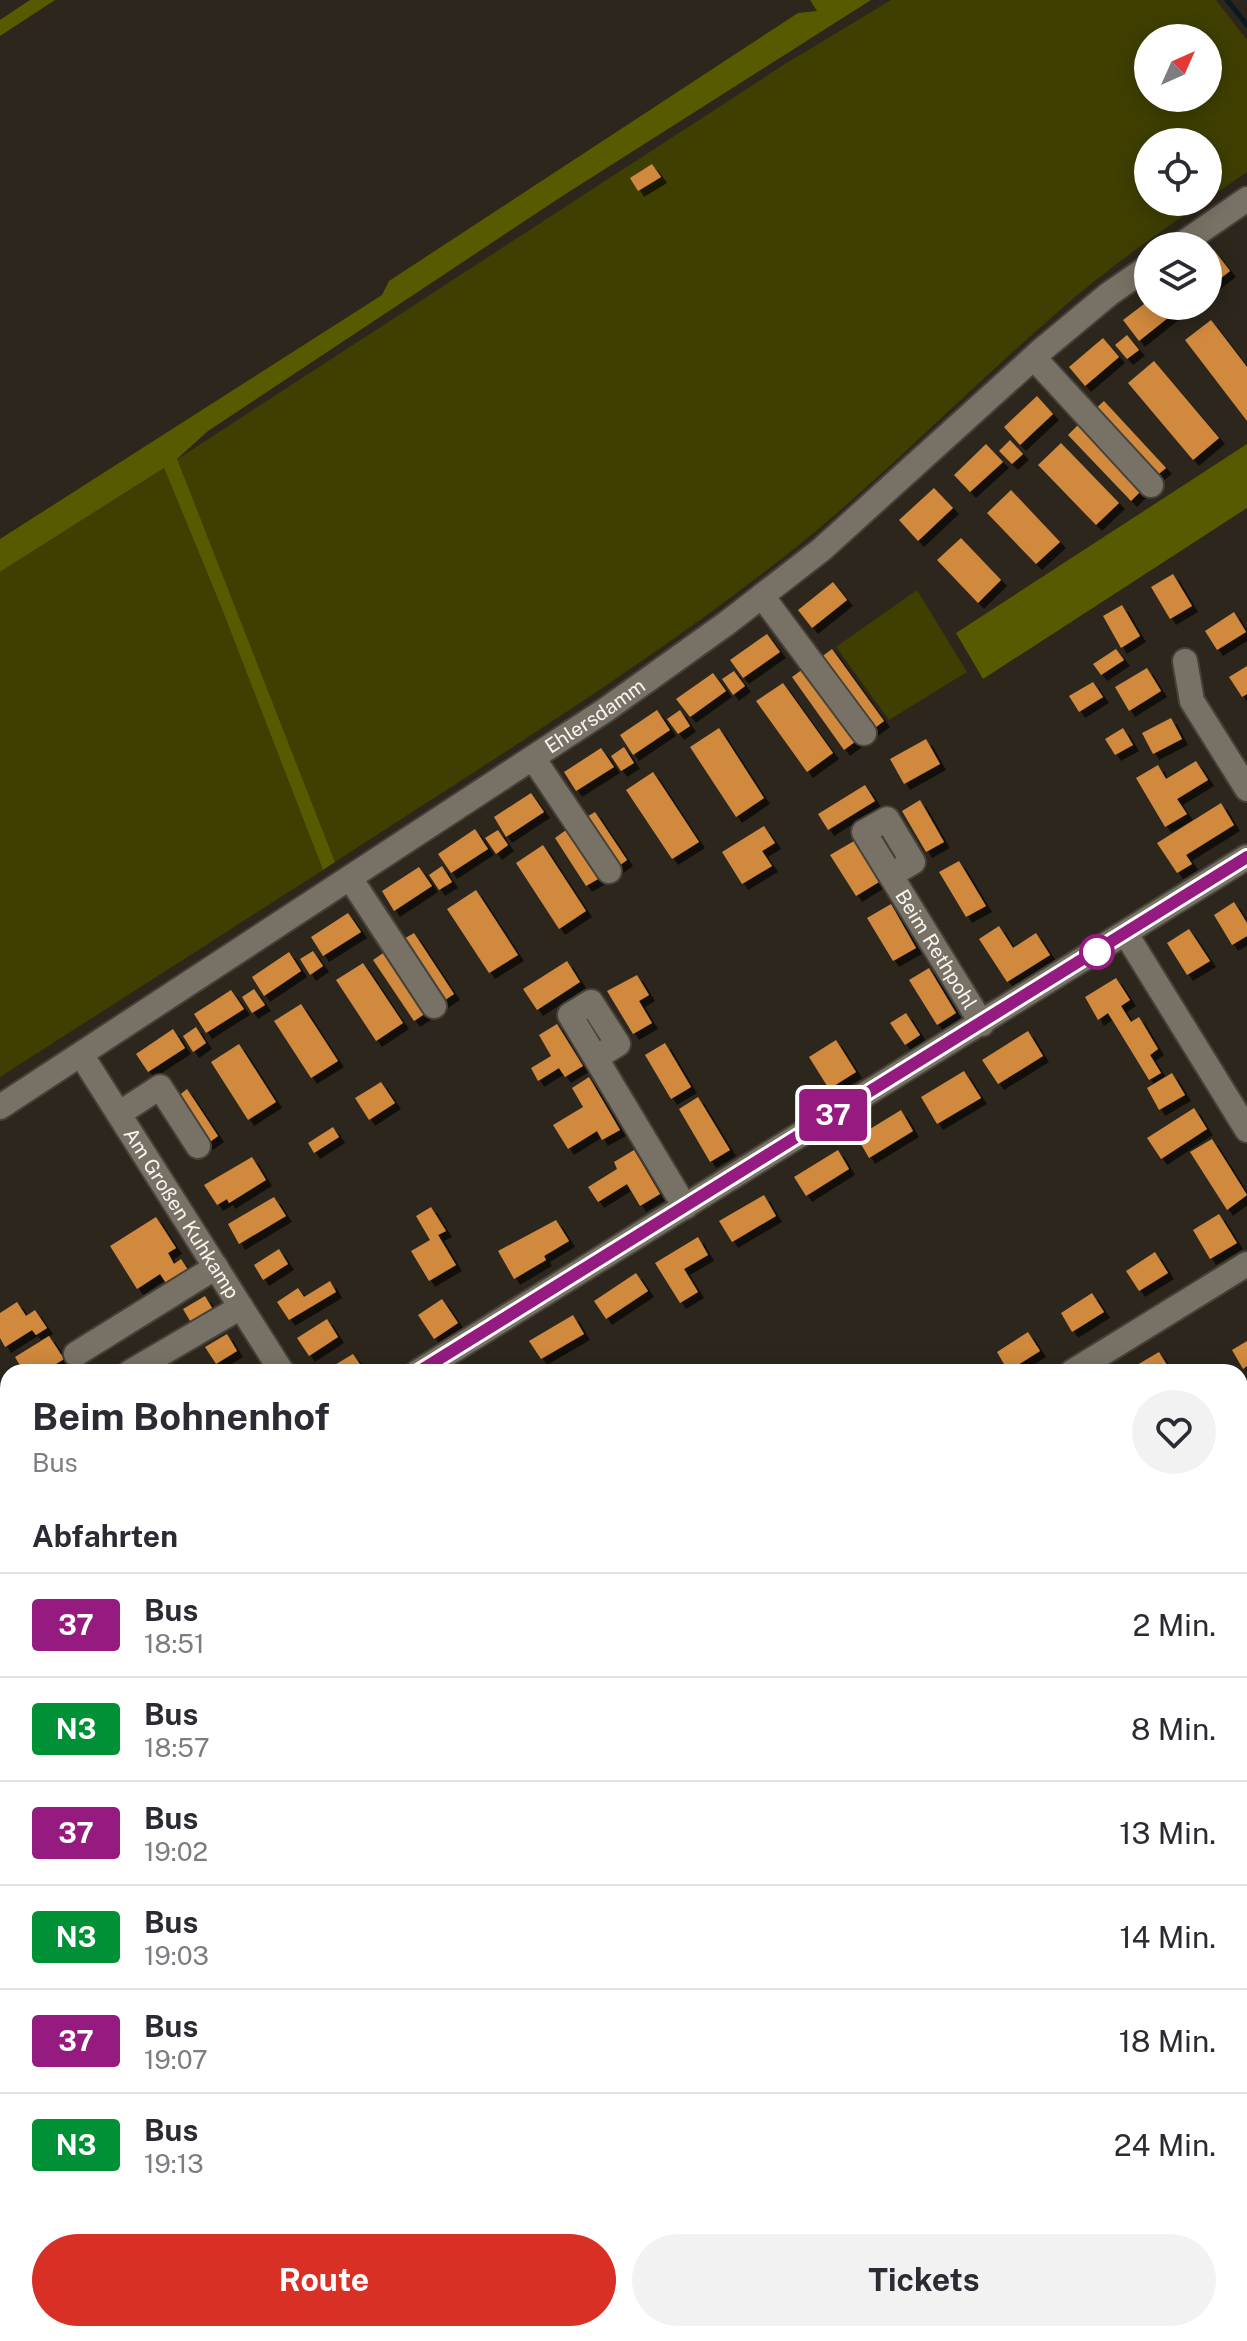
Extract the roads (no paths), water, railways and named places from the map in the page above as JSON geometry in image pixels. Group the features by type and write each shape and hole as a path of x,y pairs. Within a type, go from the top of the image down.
{"street":[{"path":"1203,232 1244,208"},
{"name":"Ehlersdamm","path":"0,1107 604,711 762,596 852,523 1034,358 1134,277"},
{"path":"1034,358 1151,485"},
{"path":"762,596 864,733"},
{"path":"1185,661 1192,701 1247,789"},
{"path":"533,758 609,871"},
{"name":"Beim Rethpohl","path":"431,1364 1247,857"},
{"name":"Beim Rethpohl","path":"891,875 982,1024"},
{"path":"350,878 434,1006"},
{"path":"1126,934 1247,1130"},
{"name":"Am Großen Kuhkamp","path":"82,1056 277,1364"},
{"path":"597,1057 685,1207"},
{"path":"120,1113 160,1087 198,1146"},
{"path":"76,1354 216,1267"},
{"path":"1086,1364 1244,1273"},
{"path":"144,1364 241,1307"}],"waterway":[{"path":"1227,0 1247,25"}]}
